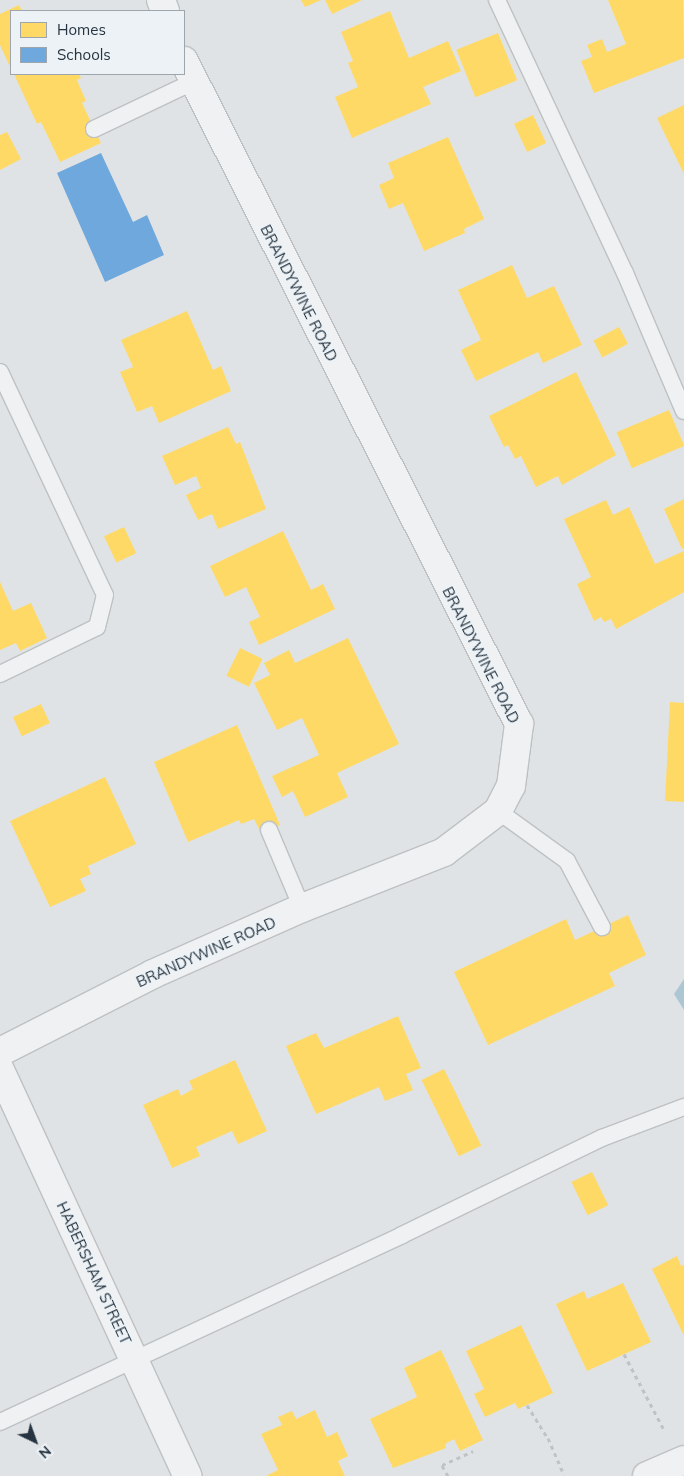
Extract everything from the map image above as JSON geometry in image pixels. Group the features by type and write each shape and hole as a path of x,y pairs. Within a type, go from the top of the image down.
{"street":[{"name":"BRANDYWINE ROAD","path":"0,1052 154,974 302,908 444,852 498,812 511,786 518,724 189,71"},
{"name":"HABERSHAM STREET","path":"0,1070 188,1476"},
{"path":"647,1476 684,1460"}],"lane":[{"path":"497,0 621,264 684,411"},
{"path":"94,129 182,75"},
{"path":"0,372 105,595 97,627 0,674"},
{"path":"498,812 567,861 602,927"},
{"path":"269,830 302,908"},
{"path":"0,1422 594,1142 684,1107"}],"path":[{"path":"624,1354 663,1428"},
{"path":"526,1405 548,1438 564,1475"},
{"path":"448,1476 442,1465 473,1451"}],"water":[{"path":"684,979 684,1010 674,994"}],"building: Homes":[{"path":"301,0 321,0 305,7"},
{"path":"325,0 362,0 332,14"},
{"path":"608,0 683,0 684,58 594,93 581,61 592,57 587,45 602,39 607,52 626,44"},
{"path":"19,5 22,10 10,10 10,67 0,45 0,14"},
{"path":"390,11 409,58 448,41 461,71 423,87 431,104 352,138 335,97 358,87 348,63 353,61 341,32"},
{"path":"498,33 517,80 475,97 456,50"},
{"path":"14,75 80,75 81,78 77,80 86,101 82,103 101,143 60,162 41,122 37,124"},
{"path":"684,105 684,174 657,118"},
{"path":"533,115 546,143 527,152 514,124"},
{"path":"7,132 21,159 0,170 0,135"},
{"path":"448,137 484,219 464,229 465,233 424,251 403,203 389,209 379,185 394,178 388,163"},
{"path":"512,265 527,298 554,286 582,345 543,363 538,352 476,381 461,350 481,340 458,290"},
{"path":"187,311 213,370 221,366 231,391 159,423 152,406 137,412 120,372 133,367 121,340"},
{"path":"619,327 628,344 602,357 593,341"},
{"path":"576,372 616,455 562,485 558,476 536,487 521,456 515,459 508,445 504,447 489,416"},
{"path":"669,410 684,446 632,468 617,432"},
{"path":"228,427 236,444 240,442 266,509 218,529 212,514 198,520 186,495 201,488 196,476 175,485 162,456"},
{"path":"684,499 684,548 682,549 664,509"},
{"path":"606,500 613,515 629,507 655,564 684,551 684,592 616,629 611,619 604,622 601,617 594,621 577,584 591,577 564,519"},
{"path":"124,527 136,553 116,563 104,536"},
{"path":"283,531 311,590 323,584 335,609 259,645 249,622 260,617 246,587 225,597 210,566"},
{"path":"0,582 13,611 31,603 47,638 20,651 16,643 0,650"},
{"path":"348,638 399,744 337,773 348,797 305,817 293,791 282,797 272,776 319,755 302,718 277,730 254,683 270,675 264,663 289,650 295,663"},
{"path":"240,648 262,659 249,687 226,676"},
{"path":"670,702 684,703 684,802 665,801"},
{"path":"41,704 50,723 22,736 13,717"},
{"path":"237,725 280,825 261,833 254,819 241,824 239,820 188,842 154,762"},
{"path":"105,777 136,844 88,866 91,874 80,879 86,891 50,907 10,821"},
{"path":"628,915 646,955 609,973 615,986 488,1045 454,972 566,919 575,940"},
{"path":"398,1016 421,1068 406,1074 413,1090 385,1101 379,1087 316,1114 286,1046 316,1033 324,1048"},
{"path":"235,1060 267,1131 238,1144 232,1131 196,1147 200,1156 172,1168 143,1105 178,1089 181,1096 193,1089 189,1081"},
{"path":"444,1069 481,1145 459,1156 422,1080"},
{"path":"592,1172 608,1205 588,1215 571,1182"},
{"path":"677,1256 681,1266 684,1265 684,1336 652,1269"},
{"path":"623,1283 651,1342 587,1371 556,1304 584,1291 587,1299"},
{"path":"521,1325 553,1393 518,1409 515,1403 485,1417 474,1394 484,1389 466,1351"},
{"path":"441,1350 483,1440 460,1451 454,1439 445,1444 446,1448 393,1468 370,1419 417,1397 404,1368"},
{"path":"315,1410 327,1437 337,1432 348,1456 338,1461 345,1476 266,1476 278,1470 261,1434 282,1425 278,1417 292,1411 296,1419"}],"building: Schools":[{"path":"101,153 133,222 147,215 164,255 105,282 57,173"}]}
